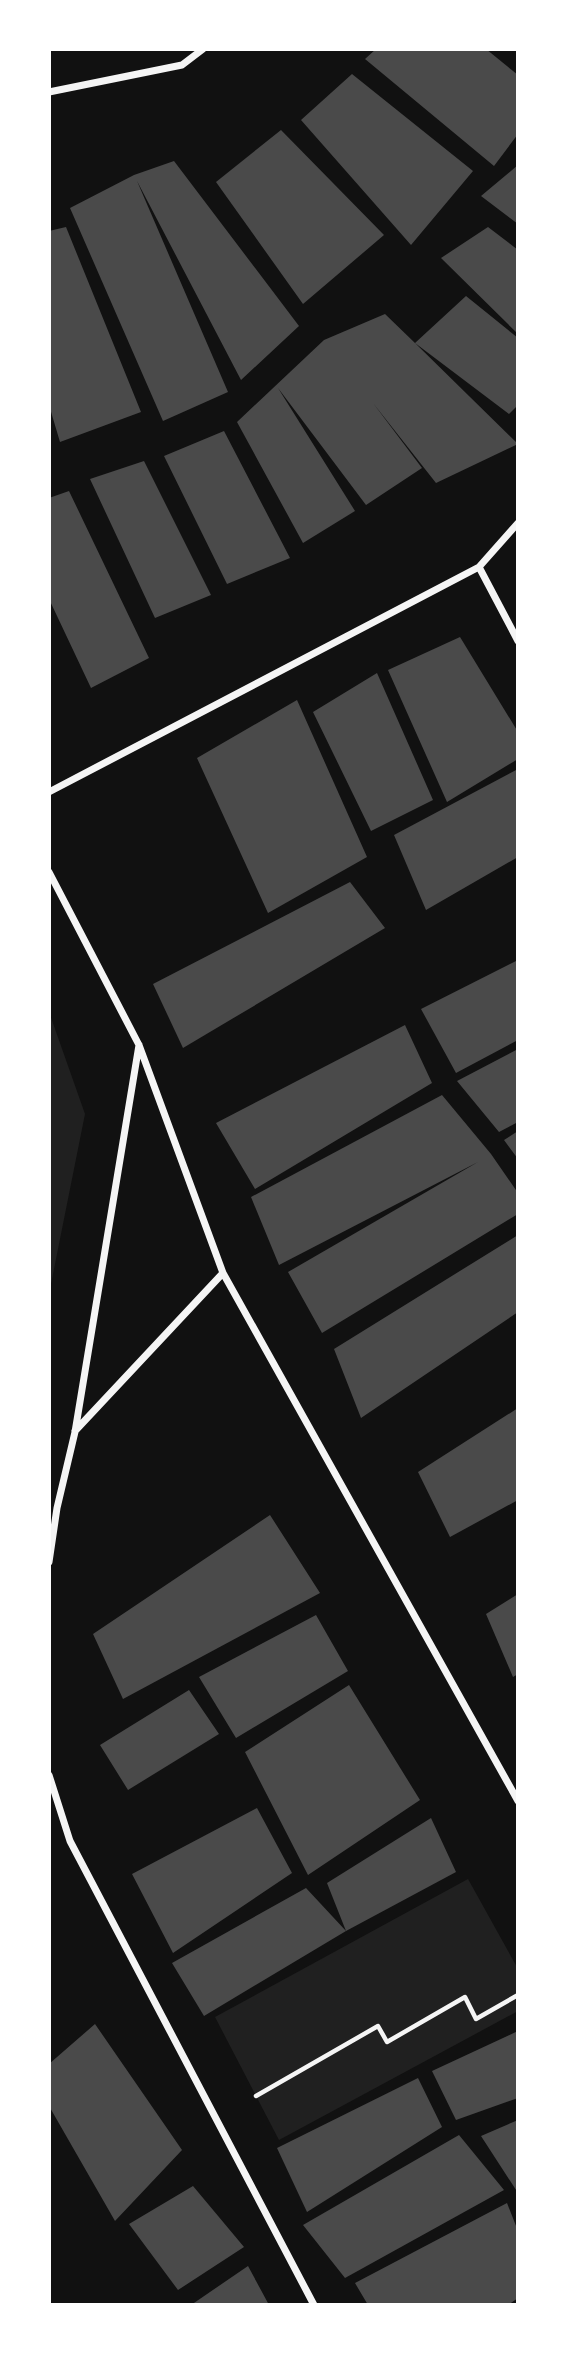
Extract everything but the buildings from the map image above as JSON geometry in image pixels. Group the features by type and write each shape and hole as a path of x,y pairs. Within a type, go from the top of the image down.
{"street":[{"path":"49,93 182,65 203,49"},
{"path":"49,792 479,566 518,523"},
{"path":"479,566 518,641"},
{"path":"49,872 139,1045 223,1273 518,1801"},
{"path":"49,1562 57,1508 75,1432 139,1045"},
{"path":"75,1432 223,1273"},
{"path":"49,1775 70,1841 314,2305"}],"path":[{"path":"256,2096 378,2026 387,2042 465,1997 476,2019 518,1995"}],"shaded area":[{"path":"49,1012 85,1114 49,1294"},
{"path":"468,1879 518,1969 518,2011 279,2140 215,2017"}]}
